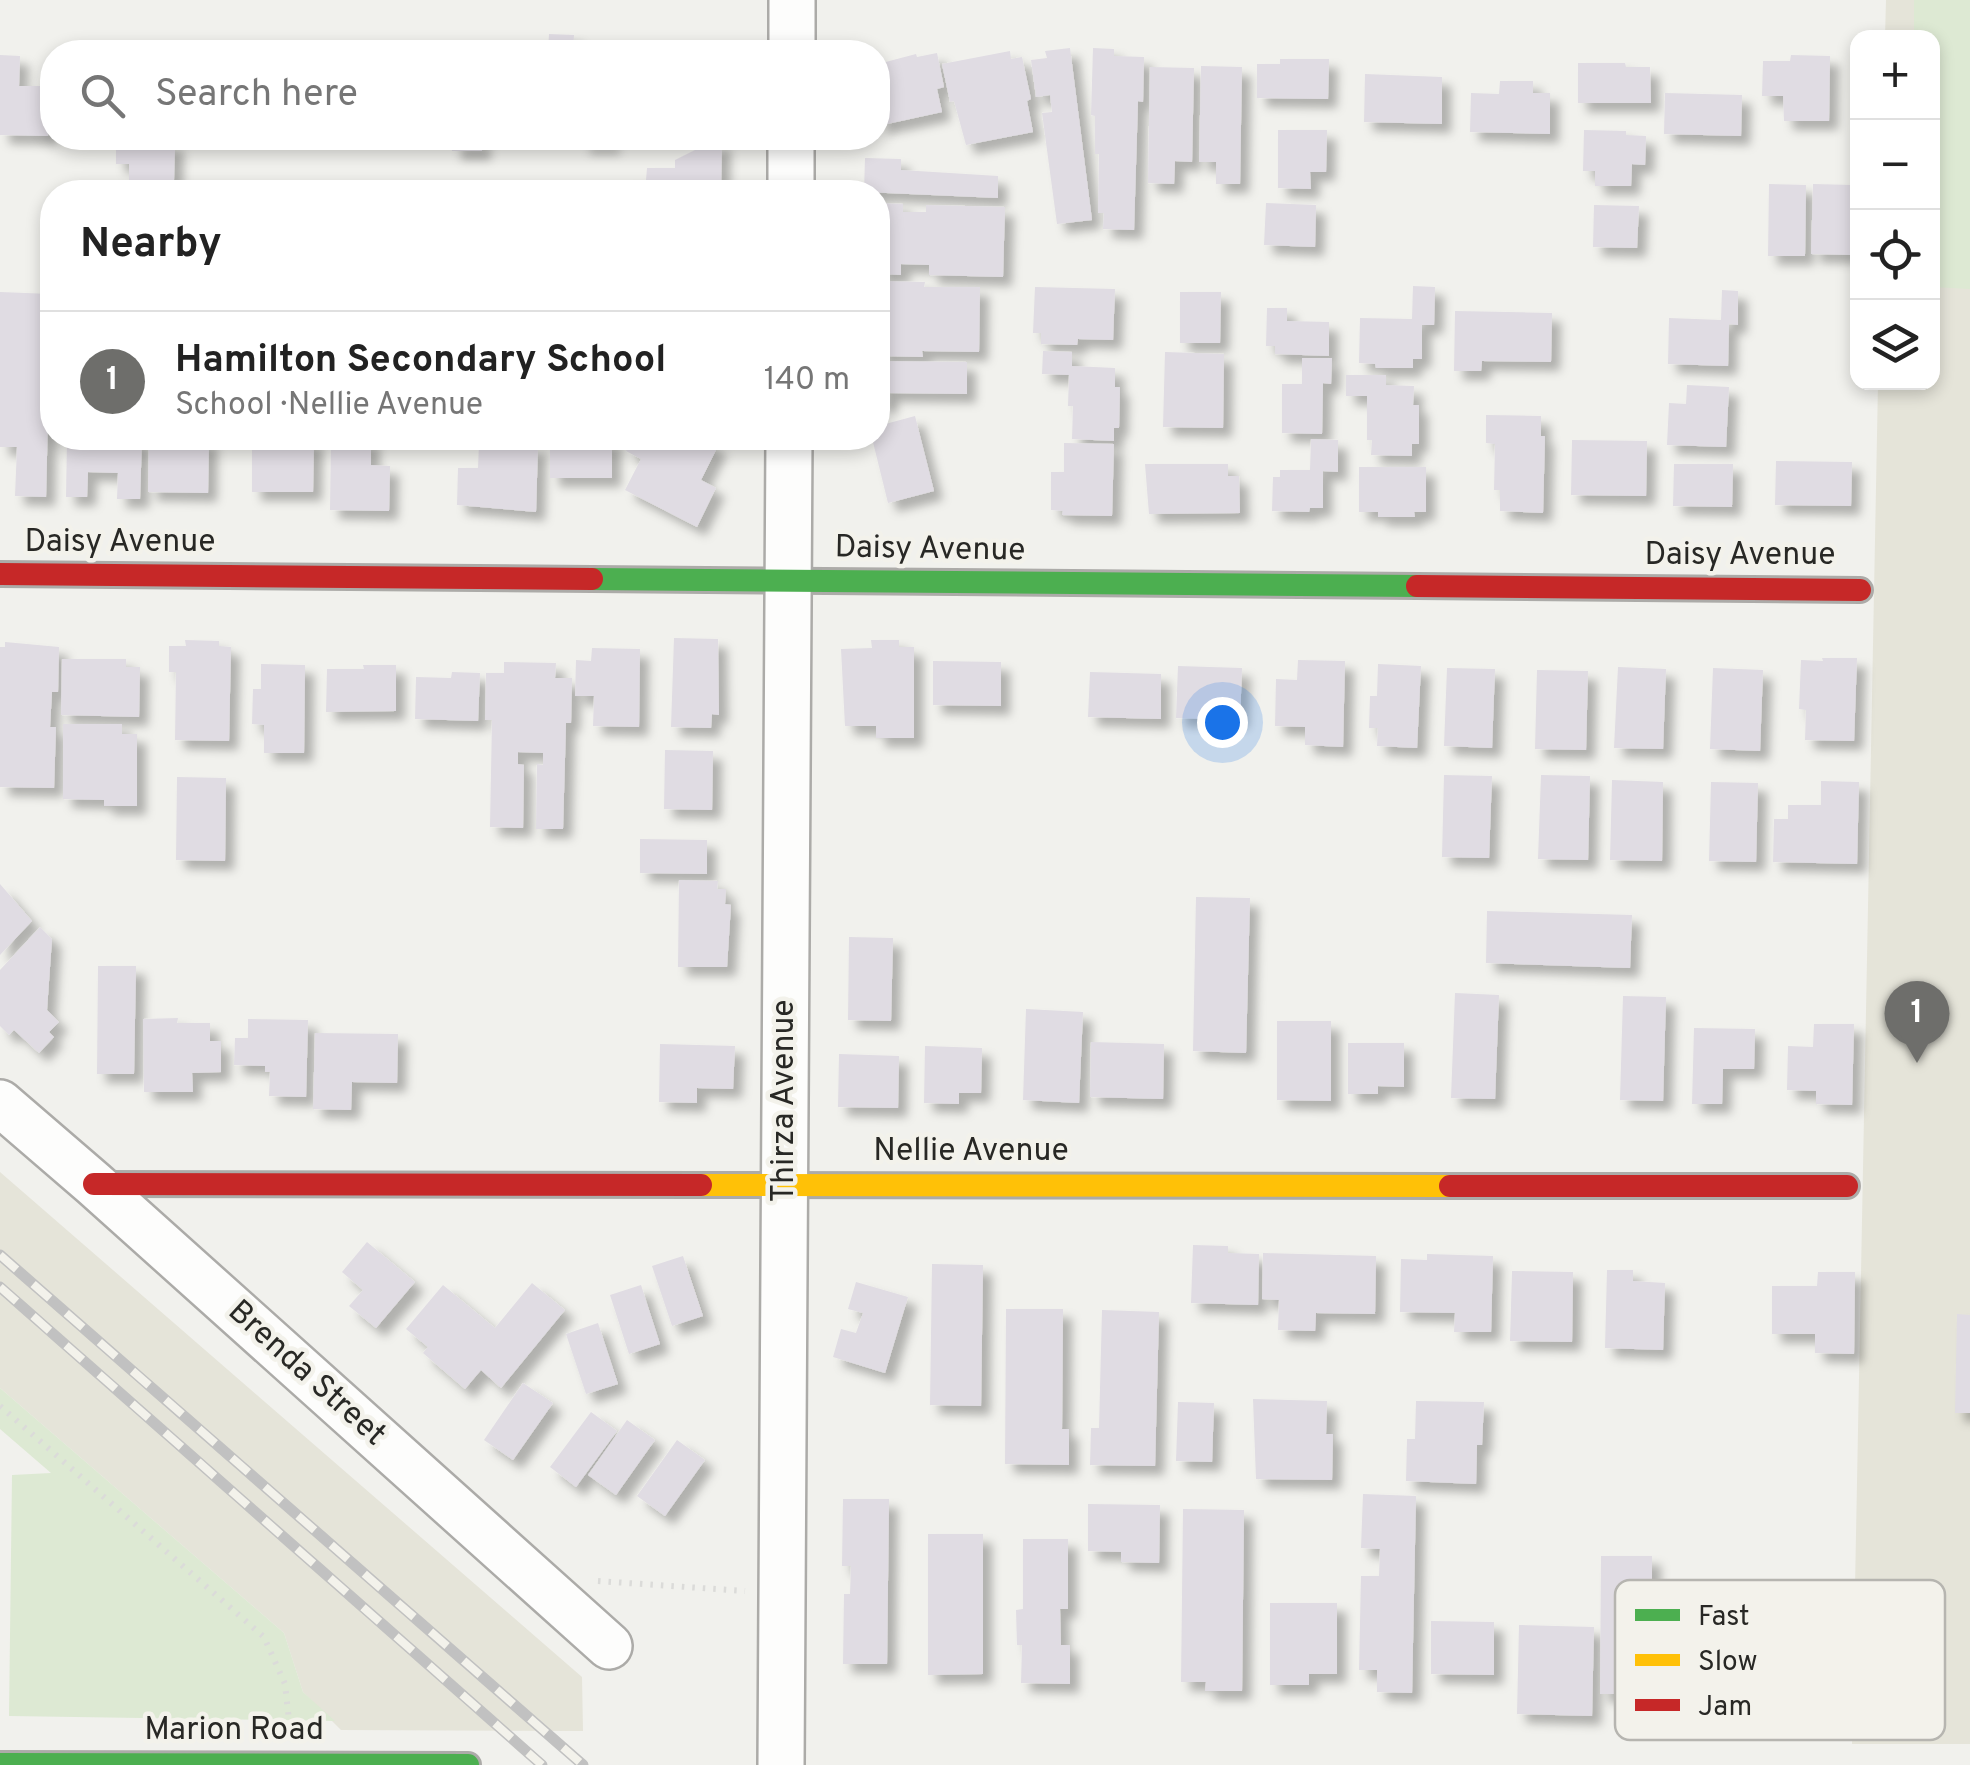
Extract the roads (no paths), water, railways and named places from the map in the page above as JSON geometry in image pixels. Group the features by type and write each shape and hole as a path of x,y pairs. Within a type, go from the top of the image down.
{"street":[{"path":"792,0 792,40"},
{"path":"791,150 791,180"},
{"name":"Thirza Avenue","path":"781,1765 790,450"},
{"name":"Daisy Avenue","path":"0,574 1860,590"},
{"name":"Brenda Street","path":"0,1104 609,1646"},
{"name":"Nellie Avenue","path":"94,1184 1847,1186"},
{"name":"Marion Road","path":"0,1764 468,1765"}],"railway":[{"path":"0,1255 583,1765"},
{"path":"0,1287 542,1765"}],"place":[{"name":"Hamilton Secondary School","path":"1917,1063"}]}
